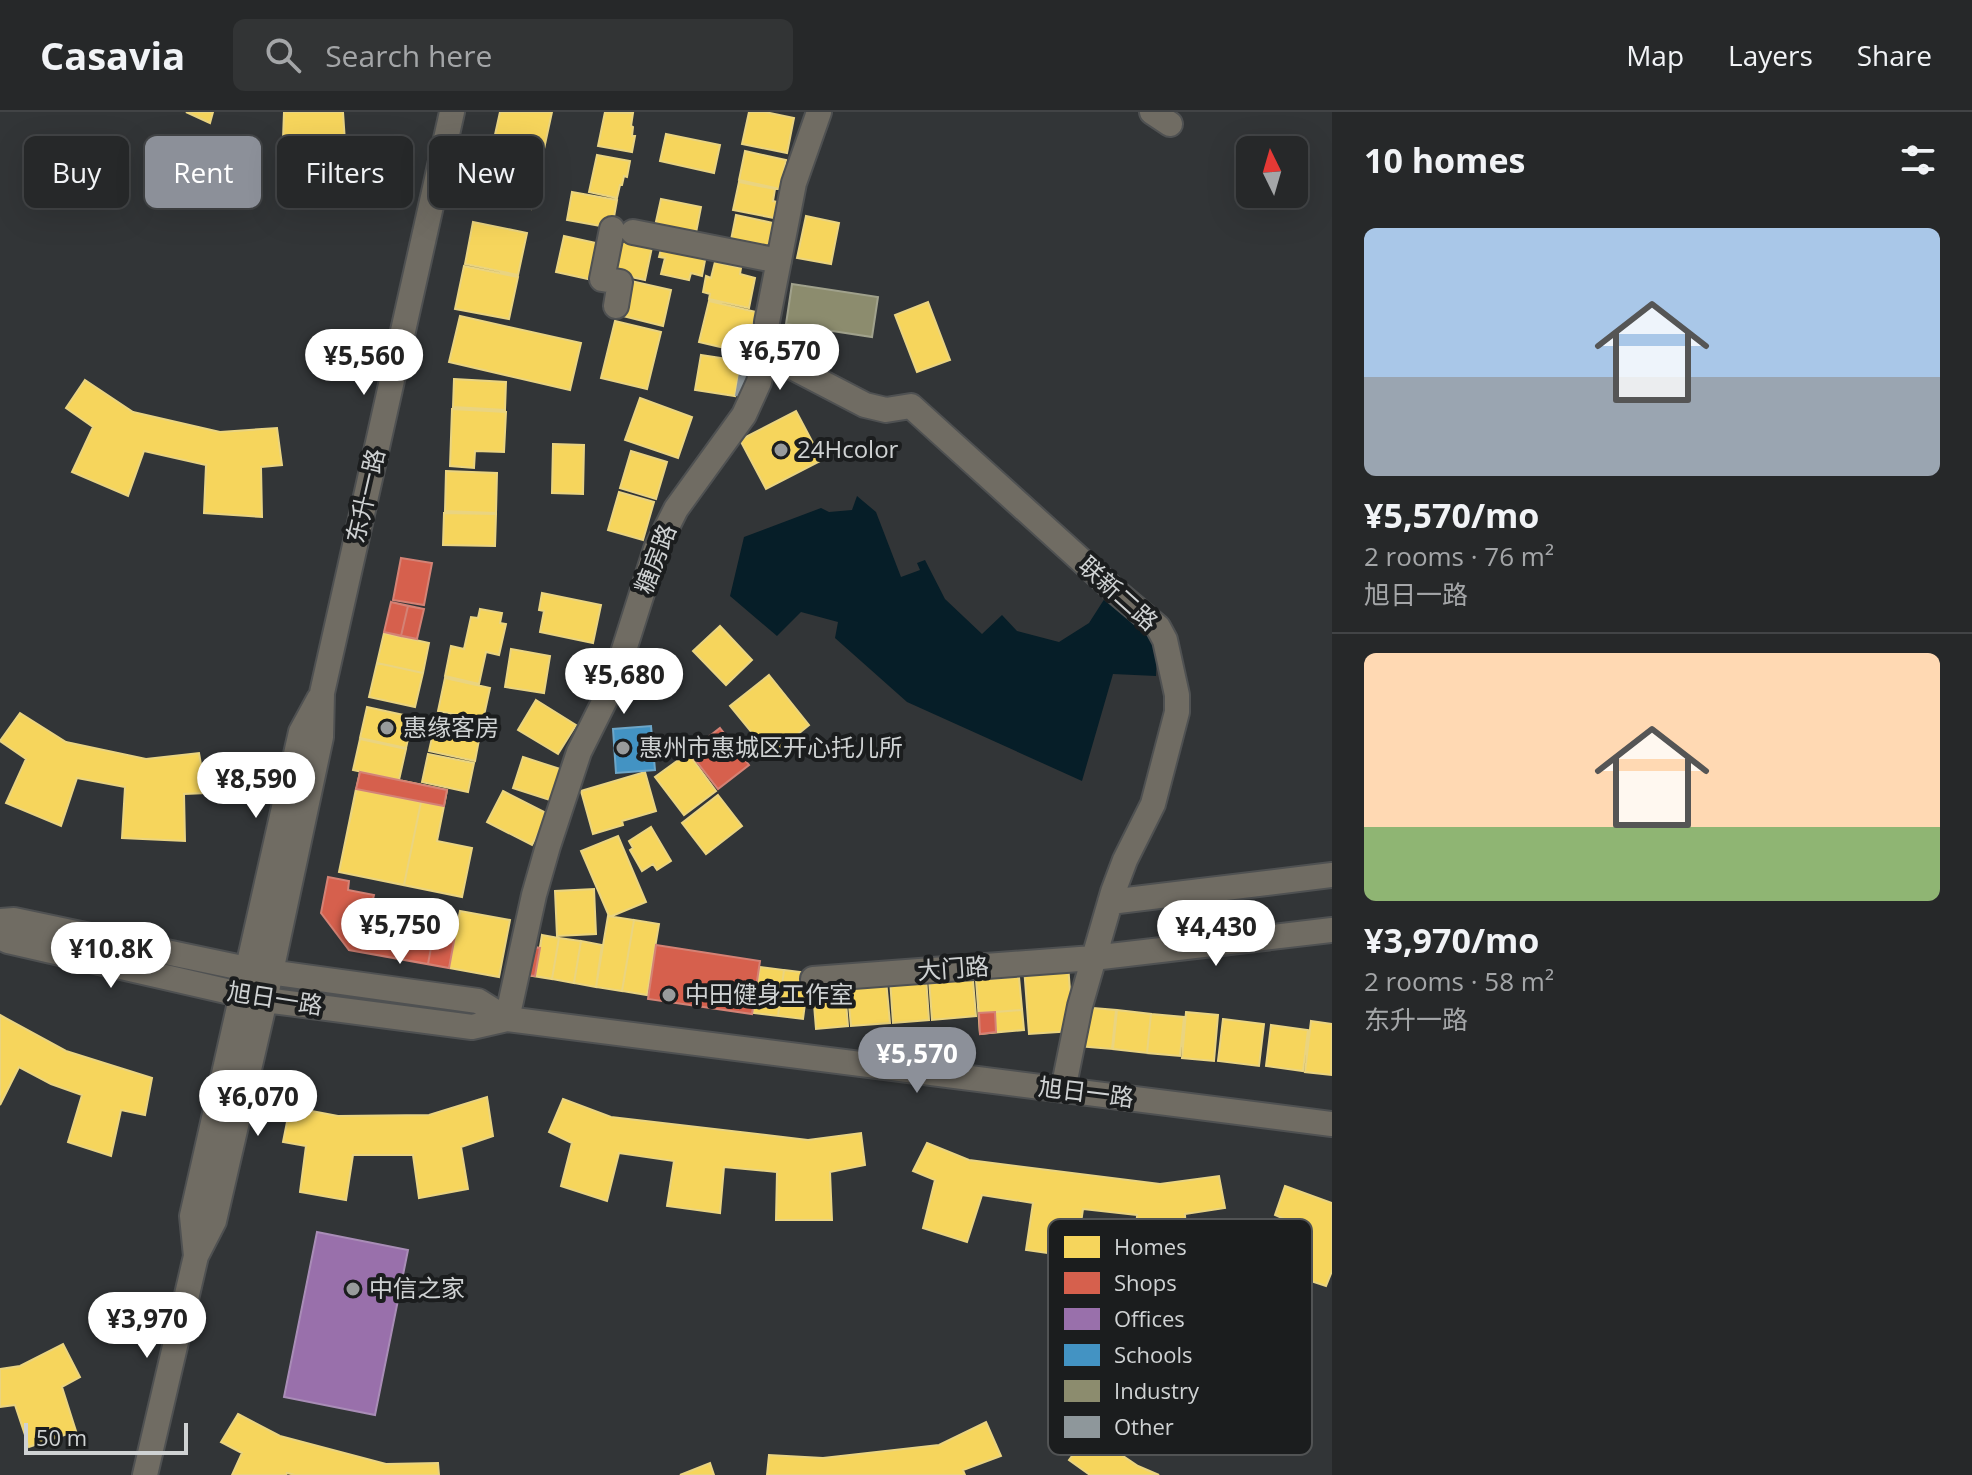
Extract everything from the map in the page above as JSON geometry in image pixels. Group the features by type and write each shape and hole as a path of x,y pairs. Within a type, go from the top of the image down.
{"street":[{"name":"东升一路","path":"196,1256 192,1216 241,995 259,971 321,737 322,693 452,112"},
{"name":"糖房路","path":"507,1019 548,846 579,752 617,672 656,549 676,509 744,415 759,382 767,322 794,183 819,112"},
{"path":"616,306 620,282 602,279 623,230 779,261"},
{"name":"联新二路","path":"765,353 865,405 886,410 911,406 1160,629 1165,640 1177,712 1151,809 1120,869 1093,958 1063,1090"},
{"path":"1110,902 1332,875"},
{"name":"旭日一路","path":"0,921 14,920 259,971 478,1001 507,1019"},
{"name":"大门路","path":"813,979 1093,958 1332,930"},
{"name":"旭日一路","path":"0,937 265,1000 472,1027 507,1019 1332,1124"},
{"name":"东升一路","path":"145,1475 196,1256 214,1221 265,1000 259,971"}],"water":[{"path":"857,496 876,512 901,577 920,570 917,563 925,560 945,599 982,634 1002,615 1017,631 1059,642 1089,623 1105,598 1134,618 1157,641 1156,676 1113,674 1082,781 907,702 835,638 838,622 801,612 777,636 730,596 744,537 821,508 829,512 852,510"}],"building: Homes":[{"path":"186,112 213,112 210,123"},
{"path":"284,112 343,112 345,136 283,136"},
{"path":"500,112 552,112 543,154 543,136 495,136"},
{"path":"605,112 633,113 631,126 632,136 635,136 632,152 598,146"},
{"path":"749,112 794,118 787,153 742,144"},
{"path":"666,134 720,145 714,173 660,161"},
{"path":"745,151 786,160 780,189 739,180"},
{"path":"597,155 630,161 627,177 624,176 617,198 589,192"},
{"path":"739,182 775,189 773,201 777,202 774,218 733,210"},
{"path":"572,192 617,200 612,228 567,220"},
{"path":"661,199 701,207 694,243 653,235"},
{"path":"736,215 773,223 766,257 729,250"},
{"path":"806,216 839,223 831,264 797,258"},
{"path":"473,222 527,233 518,275 465,264"},
{"path":"617,230 654,238 645,280 608,272"},
{"path":"564,236 605,245 597,281 556,272"},
{"path":"663,241 707,250 702,276 691,273 689,280 661,274 665,258 659,257"},
{"path":"715,262 741,268 740,274 755,278 749,308 709,299 710,294 703,292 706,276 711,278"},
{"path":"464,266 518,277 509,319 455,309"},
{"path":"631,281 671,290 663,326 623,316"},
{"path":"709,301 756,312 746,353 699,342"},
{"path":"928,302 950,360 917,372 895,315"},
{"path":"460,316 581,343 570,390 449,362"},
{"path":"615,321 661,332 647,389 601,378"},
{"path":"701,355 741,361 735,396 695,390"},
{"path":"454,379 506,382 505,410 453,407"},
{"path":"85,380 133,412 220,432 277,428 282,465 261,467 262,517 204,513 206,465 144,451 128,496 72,472 93,427 66,408"},
{"path":"640,398 692,417 678,458 625,440"},
{"path":"452,409 506,412 504,452 475,451 474,468 450,466"},
{"name":"24Hcolor","path":"796,411 822,460 766,489 740,440"},
{"path":"553,444 584,445 583,494 552,493"},
{"path":"631,451 667,462 656,499 620,488"},
{"path":"446,471 497,473 496,513 445,511"},
{"path":"619,492 654,502 643,540 608,530"},
{"path":"444,513 496,514 495,546 443,545"},
{"path":"542,593 601,605 593,643 540,632 544,611 539,610"},
{"path":"480,609 502,613 500,623 506,624 499,655 486,652 479,684 445,676 451,646 464,649 471,617 478,618"},
{"path":"720,626 752,660 726,685 693,651"},
{"path":"384,633 429,643 423,673 377,663"},
{"path":"511,649 550,656 544,693 505,687"},
{"path":"377,663 423,673 415,707 369,697"},
{"path":"769,675 809,725 771,756 730,706"},
{"path":"445,678 490,688 483,720 438,711"},
{"path":"536,700 576,725 558,754 518,730"},
{"name":"惠缘客房","path":"367,707 413,717 406,748 360,738"},
{"path":"20,713 66,742 146,759 199,753 206,793 184,794 185,841 122,838 125,787 77,778 61,826 6,803 26,759 0,741"},
{"path":"436,720 481,729 475,761 429,751"},
{"path":"360,739 406,749 399,780 353,770"},
{"path":"688,753 716,791 684,815 655,777"},
{"path":"428,754 474,763 468,792 422,782"},
{"path":"523,757 563,770 553,801 513,788"},
{"path":"360,772 447,790 437,841 472,848 462,897 339,872"},
{"path":"645,772 656,811 593,834 581,791"},
{"path":"356,789 421,802 404,885 339,872"},
{"path":"503,791 548,814 532,845 487,822"},
{"path":"718,795 742,826 706,854 682,823"},
{"path":"421,802 444,806 437,841 472,848 462,897 404,885"},
{"path":"651,827 671,861 657,870 653,864 642,871 630,850 633,848 629,841"},
{"path":"618,836 646,902 609,916 581,851"},
{"path":"594,889 596,934 557,936 555,891"},
{"path":"460,911 510,920 499,977 449,968"},
{"path":"608,916 634,920 622,991 596,987"},
{"path":"634,920 659,924 647,995 622,991"},
{"path":"542,935 559,938 552,979 526,975 531,947 540,948"},
{"path":"542,935 559,938 552,979 535,976"},
{"path":"559,938 581,941 574,983 552,979"},
{"path":"581,941 602,945 596,987 574,983"},
{"path":"1068,964 1073,1031 1029,1034 1024,967"},
{"path":"1068,964 1073,1031 1029,1034 1024,967"},
{"path":"760,967 784,970 778,1016 753,1013"},
{"path":"972,969 976,1016 932,1020 929,979"},
{"path":"784,970 809,973 803,1019 778,1016"},
{"path":"926,977 929,1020 893,1023 890,979"},
{"path":"1019,977 1024,1030 980,1034 976,980"},
{"path":"1019,977 1022,1010 979,1013 976,980"},
{"path":"886,980 890,1023 851,1026 847,984"},
{"path":"845,990 848,1026 816,1029 813,992"},
{"path":"1081,1007 1116,1010 1112,1049 1078,1046"},
{"path":"1022,1010 1024,1030 996,1032 995,1012"},
{"path":"1117,1010 1151,1014 1147,1053 1113,1049"},
{"path":"1186,1012 1218,1015 1214,1061 1182,1058"},
{"path":"1151,1014 1184,1017 1180,1056 1147,1053"},
{"path":"0,1015 66,1051 152,1078 145,1115 121,1110 111,1156 68,1142 82,1095 51,1084 19,1067 0,1105"},
{"path":"1223,1019 1264,1024 1259,1066 1218,1061"},
{"path":"1311,1021 1332,1024 1331,1075 1305,1072"},
{"path":"1271,1025 1308,1030 1303,1071 1266,1066"},
{"path":"487,1097 493,1136 461,1147 468,1189 419,1198 413,1155 353,1155 346,1200 300,1192 306,1146 283,1142 290,1107 338,1116 429,1115"},
{"path":"563,1099 611,1117 808,1140 861,1133 865,1165 830,1172 832,1220 776,1220 777,1172 724,1167 720,1213 667,1206 674,1161 619,1153 607,1201 561,1186 572,1143 549,1132"},
{"path":"927,1143 969,1160 1160,1184 1219,1176 1225,1208 1185,1214 1185,1219 1137,1219 1137,1215 1083,1209 1082,1219 1048,1219 1048,1253 1026,1250 1033,1203 982,1195 967,1242 923,1228 935,1180 913,1171"},
{"path":"1285,1186 1332,1203 1332,1271 1326,1286 1312,1281 1312,1219 1284,1219 1275,1215"},
{"path":"63,1344 80,1377 62,1387 76,1431 29,1447 15,1405 0,1407 0,1369 20,1366"},
{"path":"238,1414 280,1436 386,1464 438,1463 439,1475 232,1475 242,1453 221,1442"},
{"path":"986,1422 1001,1456 963,1470 965,1475 767,1475 769,1455 823,1458 939,1445"},
{"path":"1073,1455 1122,1455 1159,1475 1090,1475 1069,1460"},
{"path":"710,1463 714,1475 680,1475"}],"building: Shops":[{"path":"401,558 432,563 424,605 393,600"},
{"path":"391,602 424,609 417,639 384,632"},
{"path":"391,602 408,606 401,636 384,632"},
{"path":"408,606 424,609 417,639 401,636"},
{"path":"720,728 749,765 718,789 689,752"},
{"path":"360,772 447,790 444,806 356,789"},
{"path":"328,877 349,881 348,890 374,895 372,903 392,907 392,913 423,920 422,924 456,930 449,968 349,950 321,913"},
{"path":"328,877 349,881 348,890 374,895 372,903 392,907 392,913 435,926 428,964 349,950 321,913"},
{"path":"435,926 456,930 449,968 428,964"},
{"path":"656,945 760,961 752,1014 648,999"},
{"path":"531,947 540,948 535,976 526,975"},
{"path":"995,1012 996,1032 980,1034 979,1013"}],"building: Offices":[{"name":"中信之家","path":"317,1232 408,1250 375,1415 284,1397"}],"building: Schools":[{"path":"651,726 655,770 616,773 613,729"}],"building: Industry":[{"path":"792,284 878,297 872,337 786,324"}],"building: Other":[{"path":"741,361 752,363 746,398 735,396"}],"place":[{"name":"24Hcolor","path":"781,450"},
{"name":"惠缘客房","path":"387,728"},
{"name":"惠州市惠城区开心托儿所","path":"623,748"},
{"name":"中田健身工作室","path":"669,995"},
{"name":"中信之家","path":"353,1289"}]}
